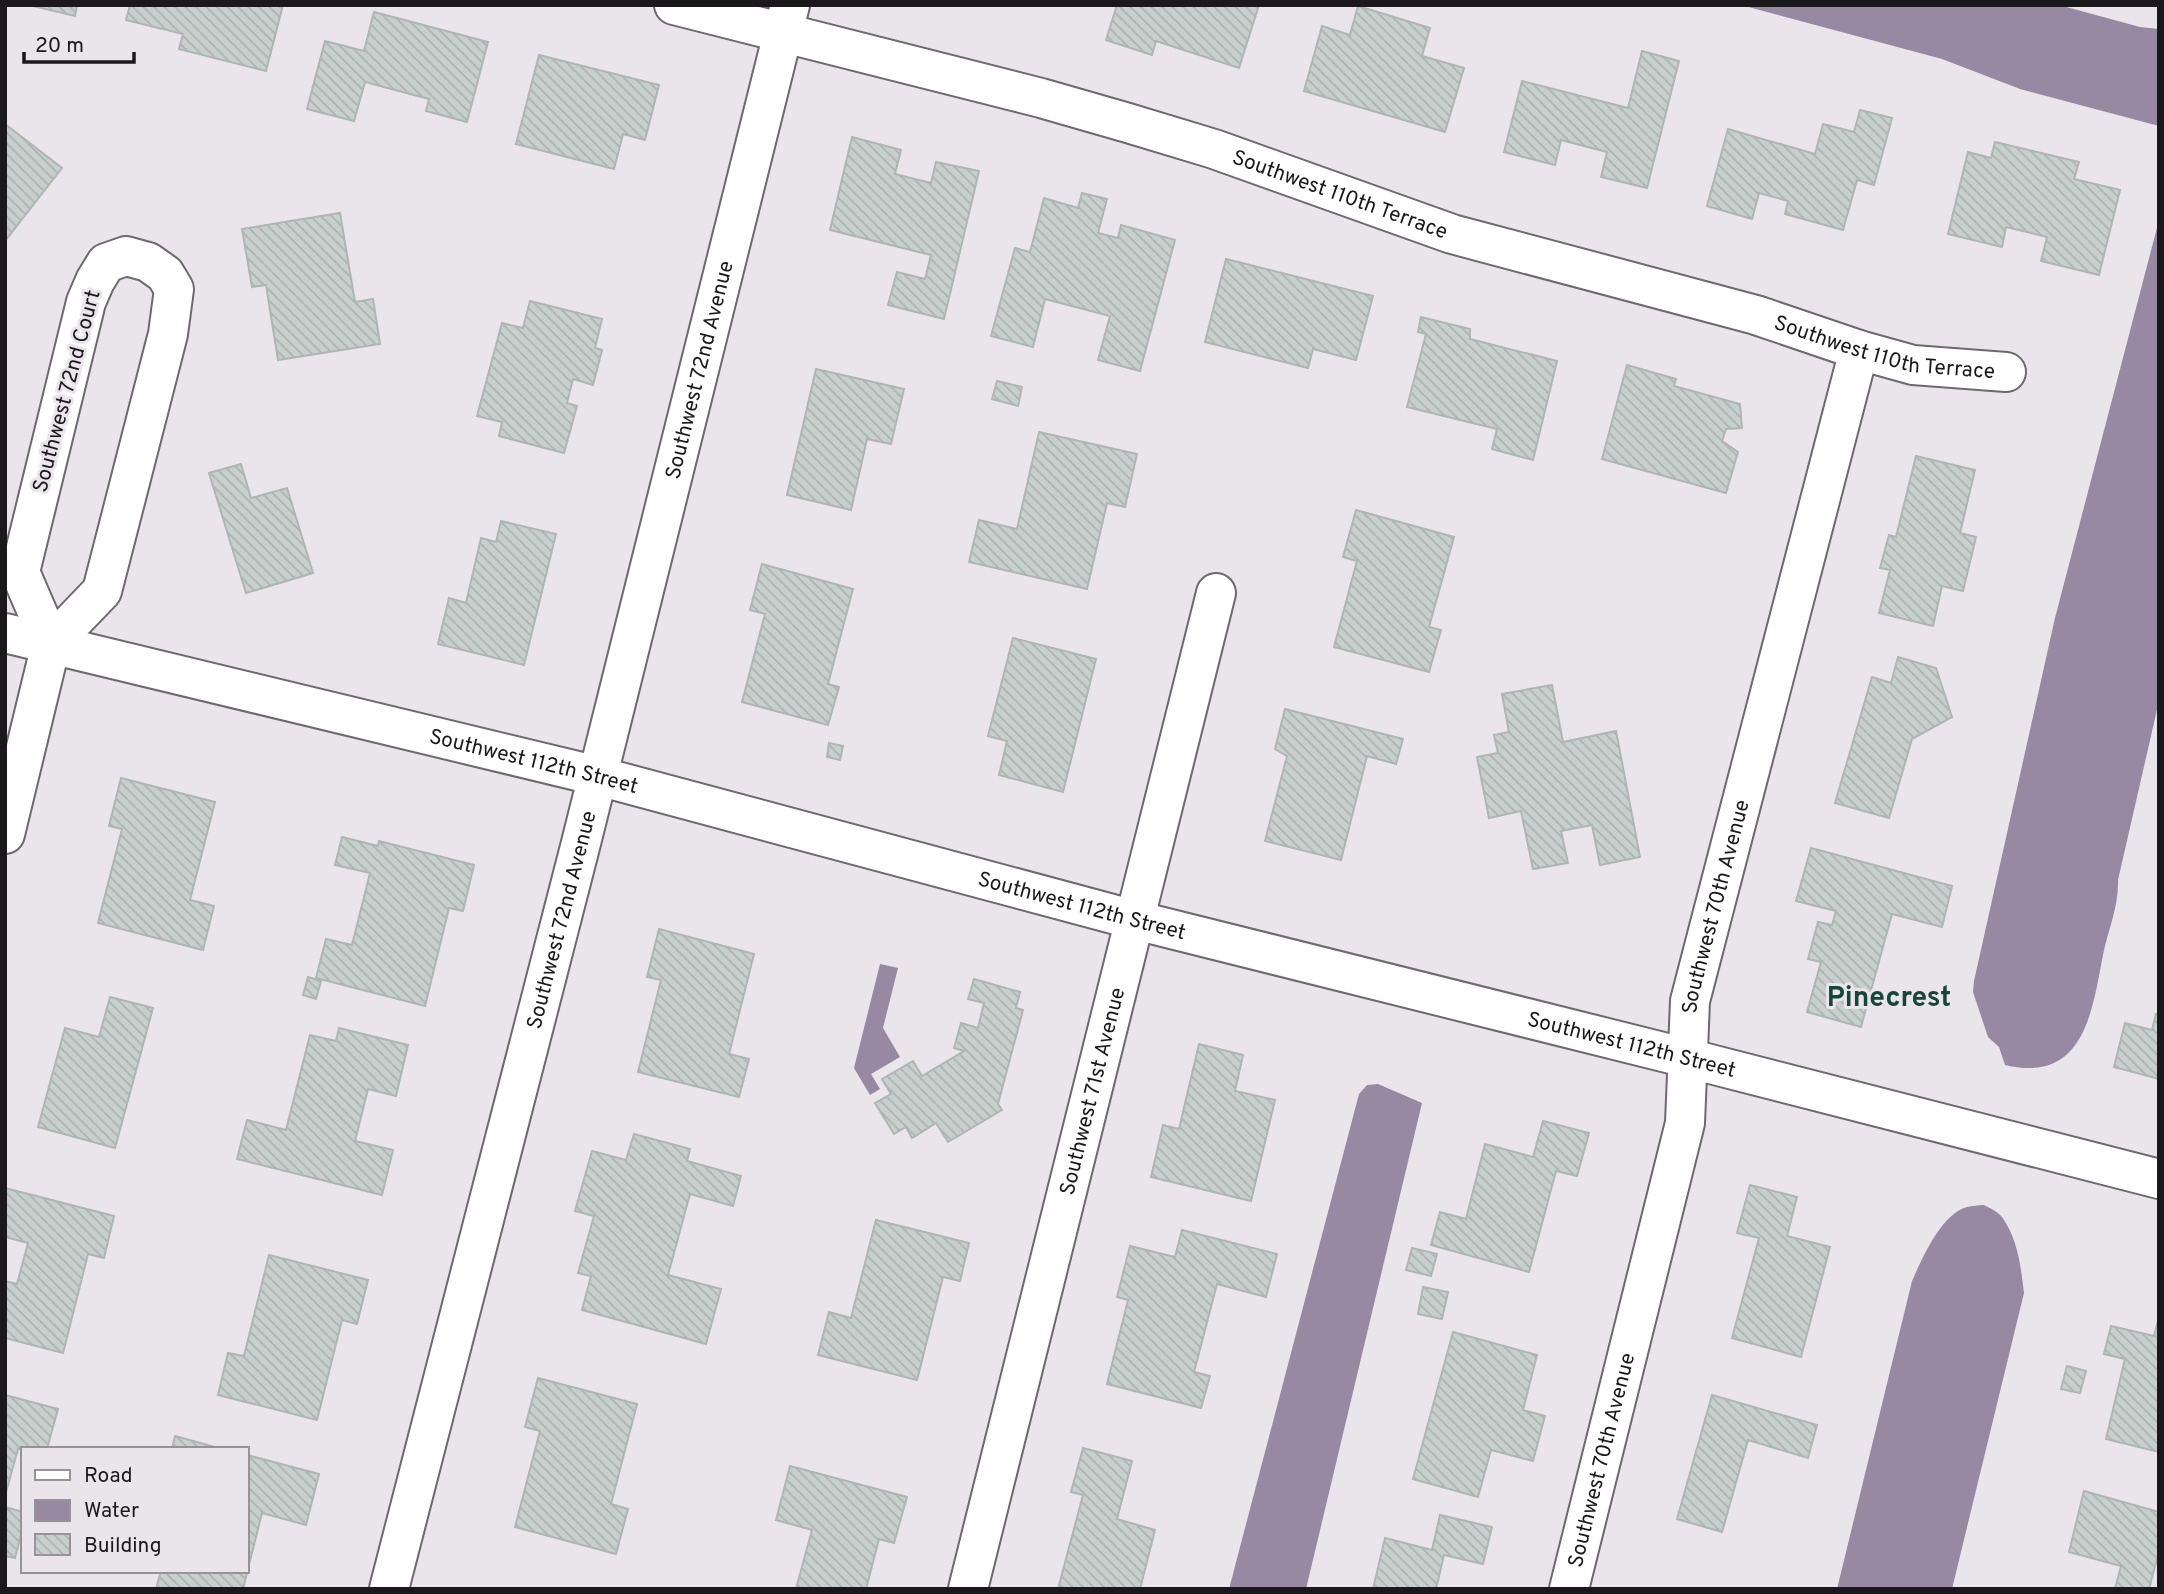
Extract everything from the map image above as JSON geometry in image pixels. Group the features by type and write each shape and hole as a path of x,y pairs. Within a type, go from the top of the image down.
{"street":[{"name":"Southwest 110th Terrace","path":"674,5 786,20 887,58 1214,149 1452,234 1756,315 1858,350 1913,365 2006,372"},
{"name":"Southwest 72nd Avenue","path":"389,1589 598,776 786,20"},
{"name":"Southwest 72nd Court","path":"126,256 148,262 165,274 174,289 169,324 102,591 51,644 20,572 86,302 94,281 106,263 126,256"},
{"name":"Southwest 70th Avenue","path":"1569,1589 1685,1123 1690,1001 1858,350"},
{"name":"Southwest 71st Avenue","path":"968,1589 1216,593"},
{"name":"Southwest 112th Street","path":"5,632 598,776 1135,920 2159,1179"},
{"path":"5,834 51,644"}],"water":[{"path":"1741,5 2059,5 2140,27 2159,29 2159,126 2020,89 1942,59"},
{"path":"2159,220 2159,701 2118,880 2115,909 2088,1020 2080,1038 2068,1054 2052,1064 2031,1068 2005,1065 1999,1047 1988,1037 1973,992 1974,981 2055,618"},
{"path":"880,964 898,968 883,1028 900,1057 871,1074 880,1089 870,1095 854,1068"},
{"path":"1378,1084 1422,1103 1306,1589 1229,1589 1359,1094 1367,1085"},
{"path":"1984,1205 2000,1215 2012,1235 2024,1293 1952,1589 1837,1589 1912,1281 1934,1238 1949,1218 1967,1207"}],"building":[{"path":"29,5 77,5 75,16"},
{"path":"130,5 283,5 266,71 179,49 183,34 126,20"},
{"path":"1117,5 1259,5 1239,68 1156,41 1152,55 1106,40"},
{"path":"1358,6 1430,28 1422,56 1464,68 1445,132 1304,91 1322,26 1350,35"},
{"path":"374,12 488,42 467,122 426,111 429,99 365,82 354,121 307,109 325,41 364,51"},
{"path":"1642,51 1679,61 1647,188 1601,177 1607,152 1561,140 1555,165 1504,152 1522,81 1628,108"},
{"path":"539,55 659,85 645,140 623,134 614,169 516,144"},
{"path":"1860,110 1892,118 1874,185 1857,180 1843,230 1785,214 1788,201 1759,193 1752,219 1707,206 1728,129 1815,154 1823,124 1854,132"},
{"path":"5,124 62,168 5,241"},
{"path":"852,137 901,150 895,174 931,183 936,162 979,171 944,319 888,305 897,272 925,279 931,255 830,230"},
{"path":"1995,142 2079,162 2074,179 2120,190 2099,275 2041,261 2047,237 2006,227 2002,247 1948,234 1968,152 1991,158"},
{"path":"1082,193 1107,199 1098,233 1118,238 1121,225 1175,240 1140,371 1098,360 1110,316 1045,299 1033,347 991,336 1015,248 1030,252 1044,198 1078,208"},
{"path":"340,213 355,302 373,299 380,344 278,360 266,285 252,287 242,229"},
{"path":"1226,259 1373,296 1356,360 1313,349 1308,368 1205,342"},
{"path":"530,301 602,319 595,348 602,350 593,385 573,379 567,403 577,406 564,453 499,436 502,422 477,416 502,323 523,328"},
{"path":"1421,317 1470,329 1470,339 1557,361 1533,460 1492,449 1497,429 1407,407 1426,334 1418,332"},
{"path":"1627,365 1676,379 1674,386 1740,404 1742,428 1726,429 1722,441 1738,452 1726,493 1602,459"},
{"path":"816,369 904,389 891,444 867,439 851,510 787,495"},
{"path":"997,381 1022,387 1018,406 992,399"},
{"path":"1039,432 1137,454 1125,507 1107,503 1087,589 969,562 979,520 1017,529"},
{"path":"1916,456 1975,470 1960,533 1976,537 1963,591 1942,586 1933,626 1879,613 1890,570 1880,568 1889,535 1896,537"},
{"path":"241,464 251,498 287,488 313,573 246,593 209,473"},
{"path":"1356,510 1454,537 1429,627 1441,630 1429,672 1334,647 1357,561 1343,557"},
{"path":"501,521 556,534 524,665 438,644 449,598 466,603 481,538 496,542"},
{"path":"762,564 853,589 828,684 839,687 828,725 742,702 765,614 750,610"},
{"path":"1013,638 1096,659 1063,792 999,775 1007,741 988,736"},
{"path":"1898,657 1936,668 1952,717 1912,739 1889,818 1835,803 1872,677 1891,683"},
{"path":"1552,685 1563,742 1616,731 1640,857 1600,865 1592,825 1561,831 1568,863 1533,869 1521,811 1489,818 1477,757 1498,753 1494,735 1509,732 1502,694"},
{"path":"1285,709 1403,739 1396,764 1367,756 1341,860 1265,841 1287,756 1275,749"},
{"path":"829,743 843,746 840,760 827,757"},
{"path":"121,778 215,802 190,900 214,906 203,950 98,923 122,829 109,826"},
{"path":"342,837 378,846 379,841 474,865 463,911 449,908 425,1006 316,978 326,939 352,945 370,873 335,865"},
{"path":"1811,848 1952,886 1942,927 1892,914 1861,1027 1807,1012 1821,962 1808,959 1818,922 1832,925 1836,911 1796,901"},
{"path":"659,929 754,954 729,1054 749,1059 739,1097 638,1072 661,980 647,977"},
{"path":"308,977 321,981 316,999 303,995"},
{"path":"974,979 1020,992 1016,1008 1023,1010 998,1104 1002,1110 948,1142 936,1123 912,1138 906,1127 894,1134 875,1103 891,1094 882,1079 913,1061 922,1076 964,1051 954,1048 961,1023 978,1028 984,1003 968,999"},
{"path":"110,997 153,1008 115,1148 38,1127 65,1028 99,1037"},
{"path":"2156,1014 2159,1015 2159,1079 2114,1067 2125,1023 2152,1030"},
{"path":"339,1028 408,1045 396,1096 368,1089 355,1141 393,1150 382,1195 237,1159 247,1120 286,1130 310,1035 336,1041"},
{"path":"1199,1044 1243,1055 1235,1091 1275,1100 1251,1201 1151,1177 1163,1125 1179,1129"},
{"path":"1543,1121 1589,1133 1577,1176 1556,1171 1529,1272 1431,1245 1440,1212 1466,1219 1485,1144 1533,1157"},
{"path":"634,1134 690,1149 687,1161 741,1176 733,1206 690,1194 668,1275 721,1289 706,1344 582,1310 591,1276 578,1273 594,1216 575,1211 592,1151 626,1160"},
{"path":"1750,1185 1797,1197 1787,1236 1830,1247 1801,1357 1732,1338 1759,1238 1737,1233"},
{"path":"5,1188 114,1216 104,1258 88,1254 63,1353 5,1338 5,1281 17,1284 28,1243 5,1237"},
{"path":"876,1220 969,1243 960,1281 943,1277 917,1380 818,1355 829,1312 851,1318"},
{"path":"1182,1230 1277,1254 1266,1297 1217,1284 1194,1372 1210,1376 1201,1408 1107,1384 1128,1300 1117,1297 1130,1246 1175,1257"},
{"path":"1412,1248 1437,1254 1431,1276 1406,1270"},
{"path":"269,1255 368,1280 357,1324 342,1320 317,1420 218,1395 228,1353 244,1356"},
{"path":"1423,1287 1448,1292 1442,1319 1418,1314"},
{"path":"2159,1317 2159,1452 2106,1439 2125,1359 2104,1354 2111,1326 2154,1336"},
{"path":"1453,1332 1537,1355 1523,1410 1545,1416 1533,1461 1491,1450 1478,1497 1413,1479"},
{"path":"2067,1366 2086,1371 2080,1393 2061,1389"},
{"path":"538,1378 637,1404 611,1504 628,1509 616,1554 515,1527 540,1431 525,1427"},
{"path":"5,1395 58,1409 48,1447 18,1449 5,1496"},
{"path":"1712,1395 1817,1425 1808,1458 1748,1440 1722,1532 1677,1519"},
{"path":"175,1436 215,1447 172,1447"},
{"path":"1083,1448 1132,1461 1117,1519 1155,1530 1140,1589 1058,1589 1083,1495 1071,1492"},
{"path":"248,1455 319,1474 306,1525 262,1513 248,1569"},
{"path":"790,1466 907,1497 894,1543 879,1539 866,1589 796,1589 812,1530 776,1520"},
{"path":"2084,1491 2159,1512 2159,1551 2149,1589 2115,1589 2121,1566 2069,1552"},
{"path":"5,1507 21,1511 21,1535 15,1558 5,1556"},
{"path":"1440,1515 1492,1527 1483,1564 1444,1555 1436,1589 1373,1589 1385,1538 1432,1550"},
{"path":"160,1573 247,1573 243,1589 156,1589"}],"district":[{"name":"Pinecrest","path":"1889,996"}]}
